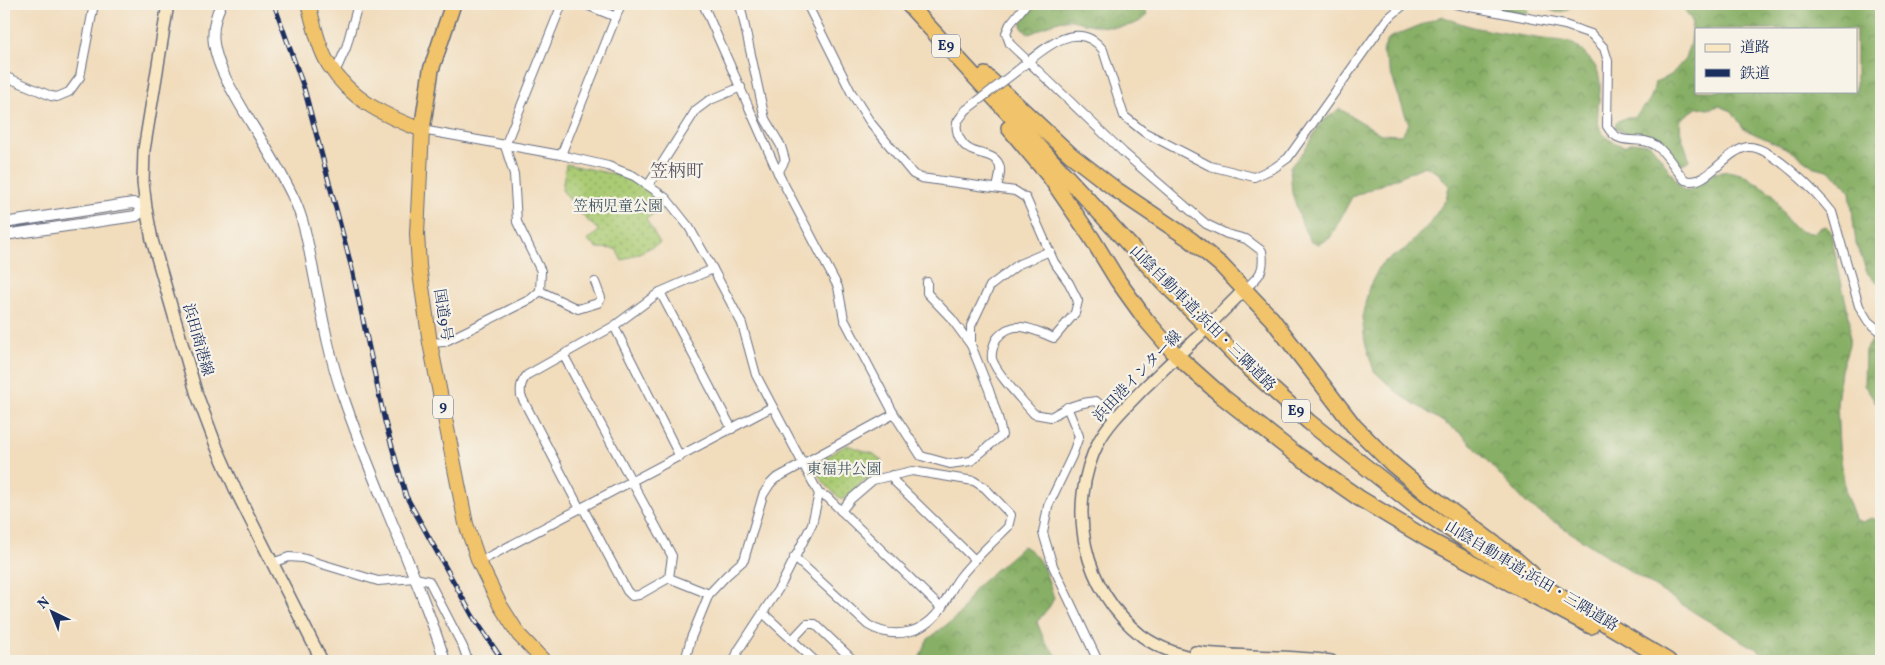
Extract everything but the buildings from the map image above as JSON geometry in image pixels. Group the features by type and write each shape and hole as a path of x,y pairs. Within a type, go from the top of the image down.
{"highway":[{"path":"308,4 320,44 329,65 346,87 366,104 390,118 422,130 431,70 453,4"},
{"path":"909,4 1071,155 1115,190 1191,240 1221,265 1272,319 1354,426 1391,463 1450,511 1516,560 1551,592"},
{"name":"山陰自動車道;浜田・三隅道路","path":"909,4 1167,286 1240,360 1277,394 1357,462 1414,505 1472,544 1668,661"},
{"path":"985,88 1008,127 1050,177 1118,281 1146,320 1177,356 1223,396 1292,452 1359,498 1430,540 1656,661"},
{"name":"国道9号","path":"422,130 417,234 423,301 466,524 479,562 500,605 519,635 544,661"}],"main road":[{"name":"浜田商港線","path":"168,4 144,150 143,182 152,240 197,395 236,491 322,661"},
{"path":"1214,320 1245,289"},
{"name":"浜田港インター線","path":"1200,334 1116,418 1099,441 1083,489 1083,538 1088,562 1099,585 1113,606 1143,637 1164,648 1206,661"},
{"name":"浜田港インター線","path":"1164,648 1213,654 1331,661"}],"street":[{"path":"4,76 51,96 69,92 80,77 94,4"},
{"path":"220,4 216,18 214,45 222,72 281,173 295,201 307,241 325,333 342,393 415,578 445,661"},
{"path":"338,66 346,48 358,4"},
{"path":"430,343 444,342 531,299 540,291 541,271 517,222 514,174 505,146 562,4"},
{"path":"584,4 616,18"},
{"path":"561,155 621,4"},
{"path":"703,4 778,173 838,287 844,319 894,414 921,456 950,464 971,461 1002,435 992,399 971,346 951,318 927,293 926,282"},
{"path":"740,4 765,119 781,146 785,160 778,173"},
{"path":"808,4 856,99 870,122 914,174 921,178 1015,191 1026,198 1054,262 1078,301 1075,313 1054,338 1028,327 1015,326 1004,331 994,341 992,357 999,371 1034,414 1051,416 1066,407 1082,402 1096,401 1116,418"},
{"path":"1026,4 1010,24 1006,33 1010,44 1124,152 1206,224 1227,234 1246,239 1262,251 1264,264 1259,278 1245,289"},
{"path":"997,188 1000,168 996,160 986,153 972,150 964,144 958,134 957,122 966,110 1046,47 1068,36 1080,36 1096,41 1103,50 1124,116 1144,132 1210,166 1254,177 1274,168 1288,158 1382,25 1405,4"},
{"path":"1455,4 1579,28 1591,34 1604,48 1608,61 1608,130 1623,140 1645,141 1655,144 1686,180 1691,182 1698,181 1726,158 1747,148 1764,150 1782,162 1832,212 1859,306 1868,321 1881,332"},
{"path":"649,184 696,110 708,101 741,87"},
{"path":"422,130 561,155 619,170 649,184 666,198 682,216 742,324 752,366 819,494 812,524 781,585 738,651 734,661"},
{"path":"4,223 133,203 146,208"},
{"path":"4,235 136,216 146,208"},
{"path":"971,346 971,326 990,286 1019,264 1050,251"},
{"path":"669,578 639,595 632,596 629,594 521,396 521,384 527,375 564,356 614,326 660,292 713,269"},
{"path":"540,291 578,309 598,303 601,298 595,282"},
{"path":"660,292 732,428"},
{"path":"614,326 680,457"},
{"path":"564,356 672,556 669,578"},
{"path":"479,562 772,407"},
{"path":"1066,407 1079,436 1072,456 1048,506 1043,533 1052,566 1098,661"},
{"path":"685,661 709,594 727,574 744,560 763,496 770,484 775,479 894,414"},
{"path":"794,557 868,625 882,632 900,634 918,629 934,617 959,577 1008,526 1011,515 985,488 974,481 912,471 873,480 851,499 841,511"},
{"path":"892,475 894,481 975,560"},
{"path":"819,494 827,497 941,608"},
{"path":"272,563 289,557 302,558 378,581 415,578 429,581 463,647 468,661"},
{"path":"669,578 709,594"},
{"path":"763,613 814,661"},
{"path":"792,640 807,624 815,624 854,661"}],"green space":[{"path":"1037,4 1140,4 1146,10 1147,16 1135,24 1119,27 1065,20 1029,34 1022,28 1022,21"},
{"path":"1472,4 1523,4 1530,12 1527,14"},
{"path":"1543,4 1574,4 1562,12 1554,12"},
{"path":"1681,4 1881,4 1881,282 1877,282 1868,274 1856,244 1850,192 1840,180 1828,170 1814,167 1790,150 1744,129 1732,111 1719,106 1708,109 1698,107 1681,119 1681,135 1689,160 1680,166 1663,145 1649,134 1635,137 1615,128 1616,122 1627,117 1634,117 1639,113 1650,98 1655,82 1671,75 1685,59 1690,43 1692,21"},
{"path":"1442,16 1479,28 1573,44 1593,63 1599,74 1598,121 1601,131 1609,139 1624,146 1633,142 1650,144 1683,190 1690,190 1714,173 1728,171 1745,175 1773,194 1788,222 1802,232 1813,233 1819,228 1826,226 1830,230 1850,321 1849,345 1841,370 1837,404 1839,446 1846,495 1855,519 1862,522 1872,518 1881,522 1881,661 1777,661 1700,616 1528,505 1462,434 1399,394 1374,371 1365,342 1362,317 1369,287 1381,264 1405,249 1430,223 1446,199 1449,186 1438,173 1425,166 1352,197 1330,238 1319,244 1311,242 1304,229 1292,193 1290,167 1304,151 1321,122 1340,109 1381,134 1401,135 1409,124 1382,52 1389,38"},
{"name":"笠柄児童公園","path":"566,164 618,175 638,183 666,206 646,219 660,243 622,261 616,249 598,248 587,241 599,231 583,216 562,190"},
{"path":"1877,338 1881,340 1881,410 1864,385 1865,350 1872,339"},
{"name":"東福井公園","path":"847,445 874,454 882,461 878,467 882,471 862,482 842,500 824,482 818,470 819,464 825,458"},
{"path":"1023,546 1030,550 1040,561 1049,583 1054,598 1037,622 1045,642 1062,661 920,661 919,659 927,640 959,615 976,587"}],"railway":[{"path":"274,4 304,88 352,269 385,422 406,496 472,615 503,661"}],"district":[{"name":"笠柄町","path":"677,172"}]}
